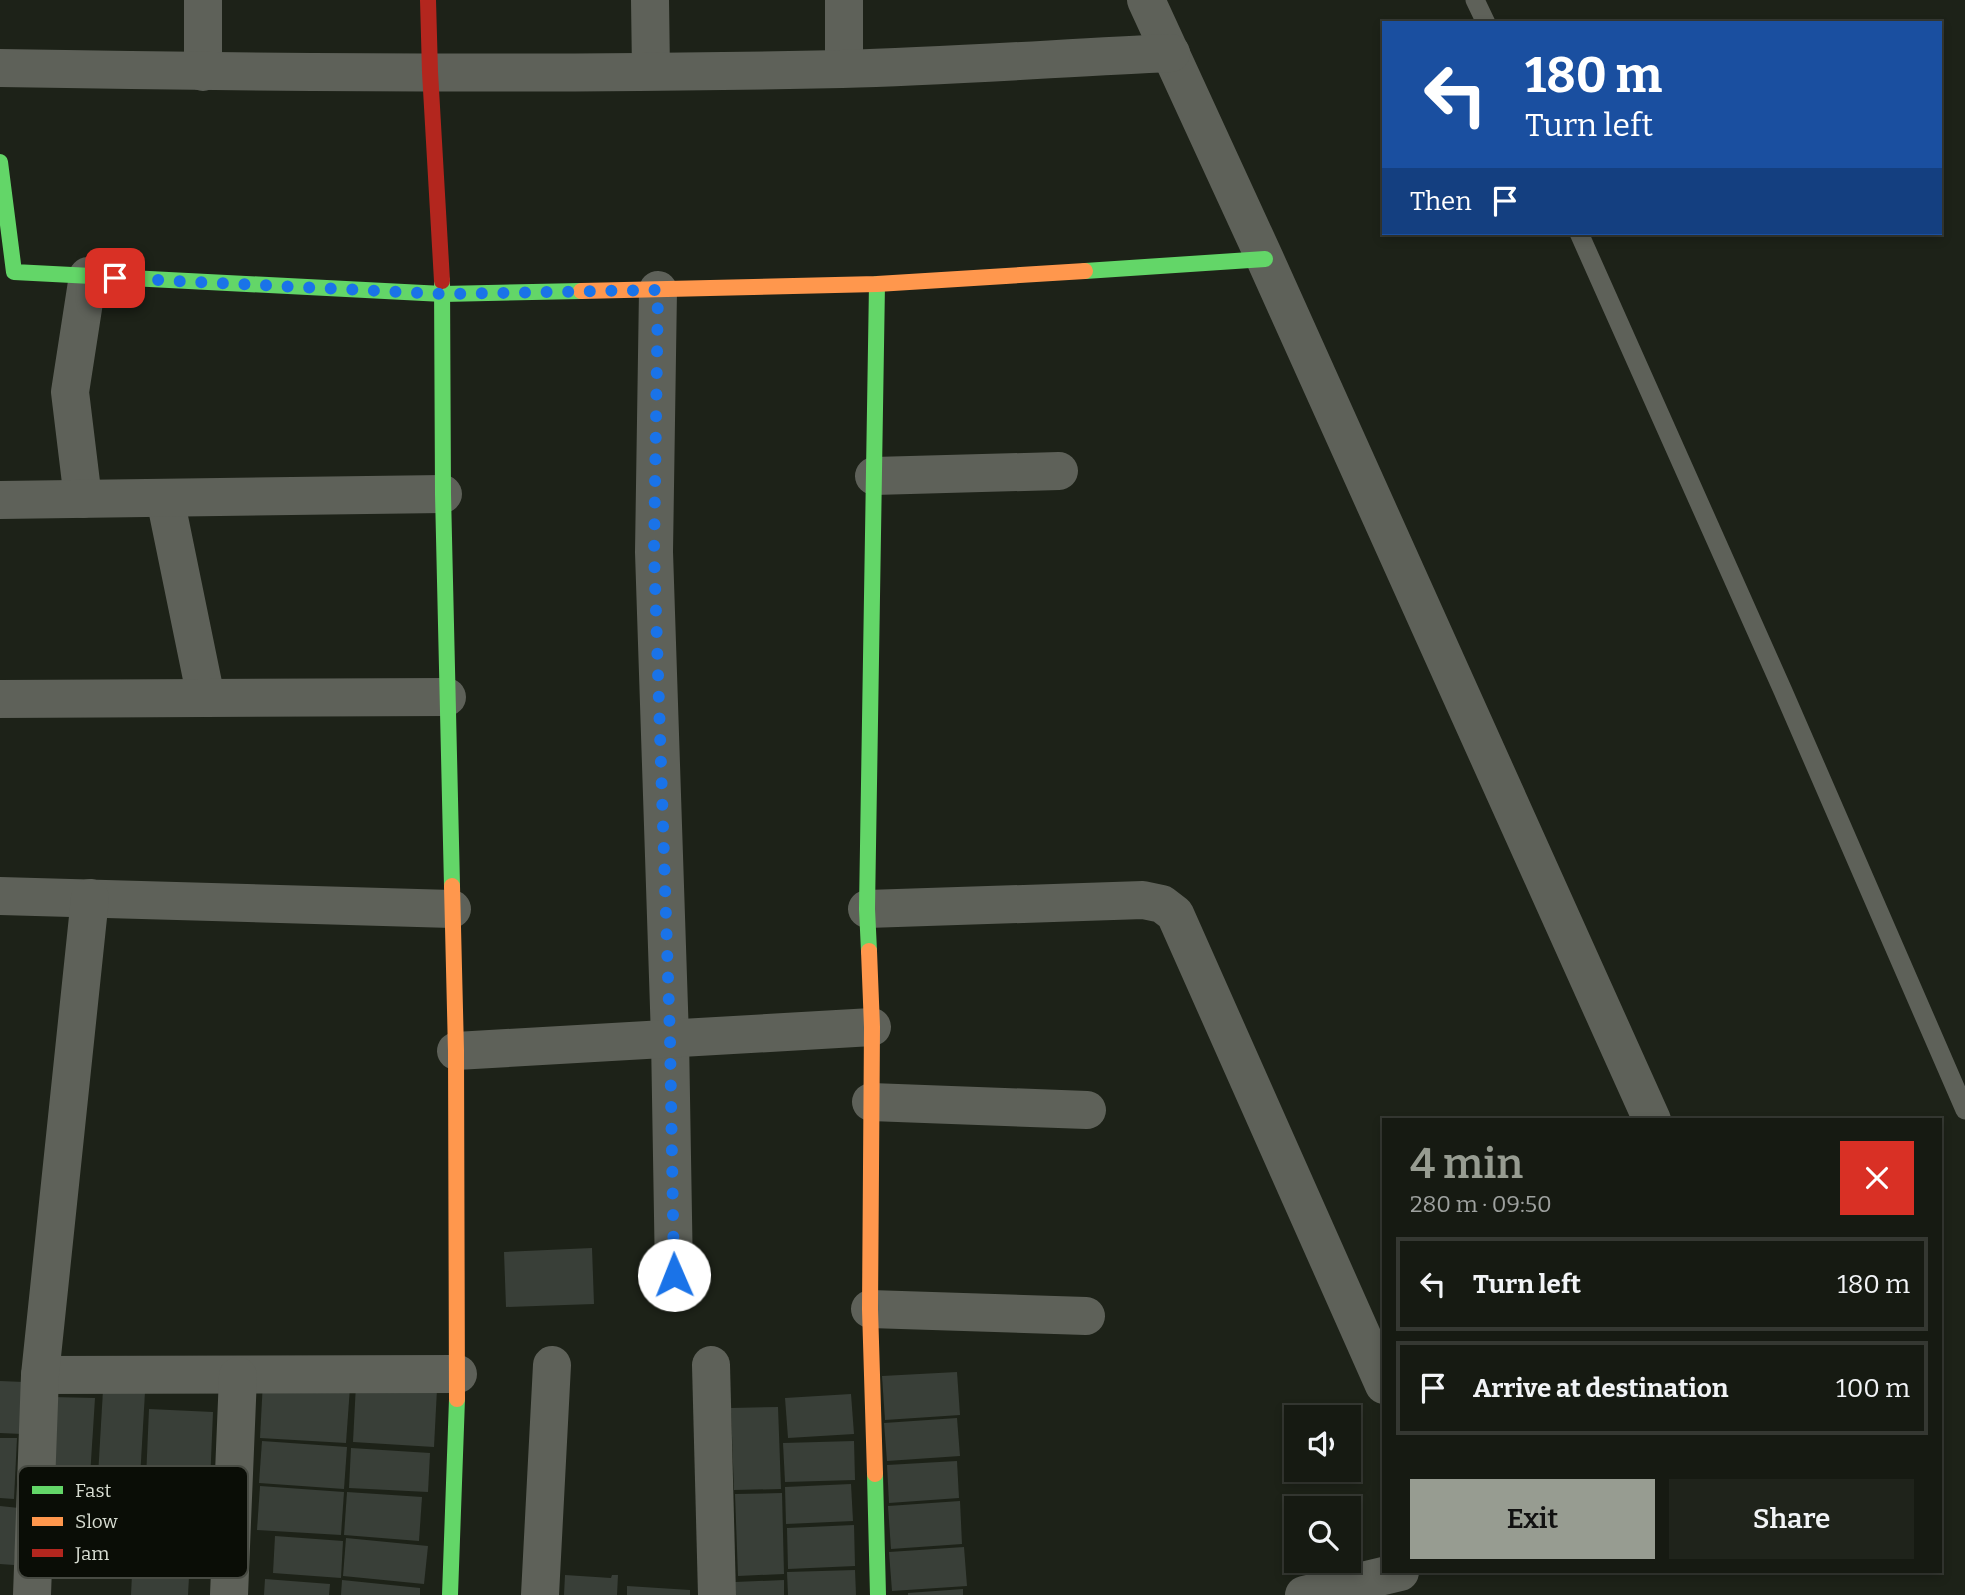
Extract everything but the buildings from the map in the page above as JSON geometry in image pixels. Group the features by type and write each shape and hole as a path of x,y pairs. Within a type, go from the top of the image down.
{"street":[{"path":"203,0 203,72"},
{"path":"428,0 443,294 443,494 456,1051 458,1374 450,1595"},
{"path":"650,0 651,71"},
{"path":"844,0 844,68"},
{"path":"1146,0 1651,1118"},
{"path":"0,68 203,72 651,71 844,68 1171,53"},
{"path":"0,162 14,272 443,294 877,284 1265,259"},
{"path":"83,499 70,392 88,276"},
{"path":"877,284 867,909 872,1027 870,1310 878,1595"},
{"path":"658,290 654,552 670,1038 674,1275"},
{"path":"874,476 1059,471"},
{"path":"0,500 443,494"},
{"path":"165,498 206,698"},
{"path":"0,699 447,697"},
{"path":"0,896 452,909"},
{"path":"37,1466 40,1375 90,898"},
{"path":"867,909 1143,900 1162,904 1175,914 1382,1380"},
{"path":"456,1051 872,1027"},
{"path":"872,1102 1087,1110"},
{"path":"870,1310 1086,1315"},
{"path":"711,1364 717,1595"},
{"path":"540,1595 552,1365"},
{"path":"40,1375 458,1374"},
{"path":"234,1466 238,1376"},
{"path":"1304,1595 1396,1573"}],"lane":[{"path":"1475,0 1485,21"},
{"path":"1580,235 1783,691 1965,1110"}],"traffic: fast":[{"path":"0,162 14,272 443,294 581,291"},
{"path":"1085,271 1265,259"},
{"path":"442,281 443,494 452,886"},
{"path":"869,951 867,909 877,284"},
{"path":"450,1595 457,1399"},
{"path":"875,1474 878,1595"}],"traffic: slow":[{"path":"581,291 877,284 1085,271"},
{"path":"452,886 456,1051 457,1399"},
{"path":"869,951 872,1027 870,1309 875,1474"}],"traffic: jam":[{"path":"428,0 442,281"}],"route":[{"path":"115,278 443,294 658,290 654,552 670,1038 674,1275"}]}
